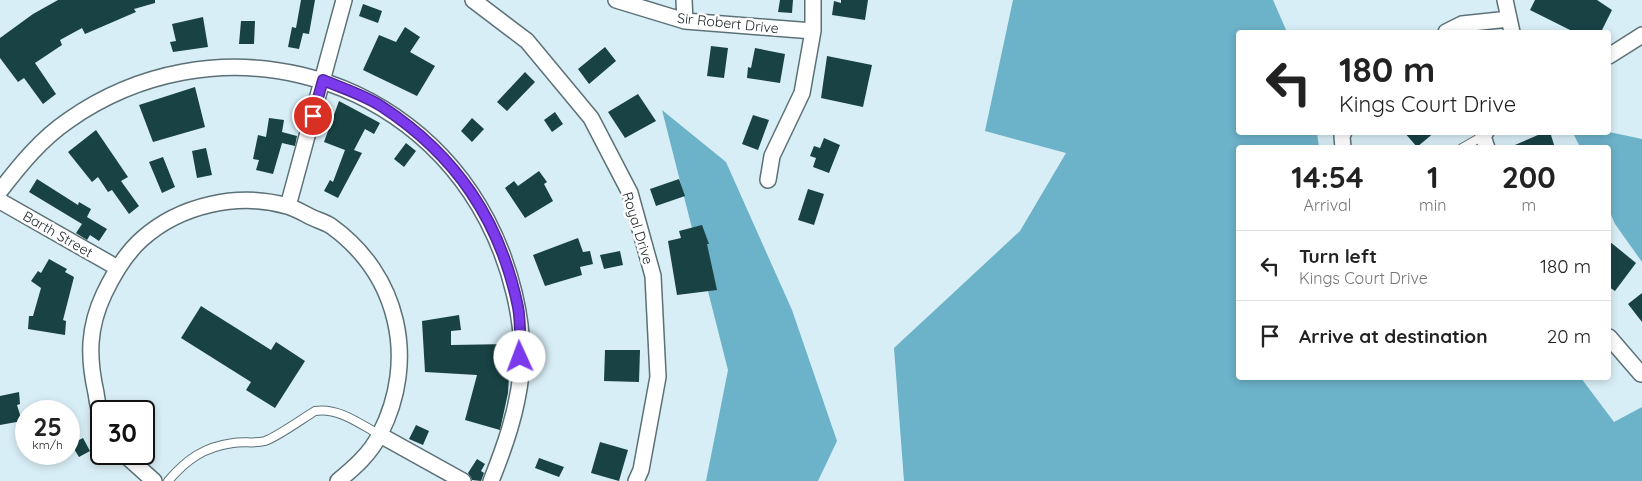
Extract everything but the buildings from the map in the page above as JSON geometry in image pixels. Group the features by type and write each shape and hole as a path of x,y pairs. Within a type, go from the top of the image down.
{"street":[{"path":"288,206 344,0"},
{"name":"Royal Drive","path":"473,0 527,41 591,118 630,193 653,276 658,377 641,470 636,481"},
{"name":"Sir Robert Drive","path":"616,0 685,21 813,31"},
{"path":"684,0 685,21"},
{"path":"768,180 772,156 802,93 813,31 813,0"},
{"path":"1450,30 1462,24 1510,26 1505,0"},
{"path":"1611,55 1642,35"},
{"path":"0,191 27,156 68,120 114,93 164,75 217,66 262,68 323,80 380,105 431,144 472,192 502,248 518,309 521,372 510,435 491,481"},
{"path":"98,400 89,362 95,313 116,267 142,238 174,217 211,204 249,200 288,206 330,226 366,257 390,298 400,344 397,391 380,435 359,463 338,481"},
{"name":"Barth Street","path":"0,201 116,267"},
{"path":"1611,339 1641,374"},
{"path":"380,435 464,481"},
{"path":"136,465 154,481"}],"lane":[{"path":"1470,145 1485,139"},
{"path":"168,481 186,461 205,450 235,442 251,443 267,440 315,411 324,410 339,413 380,435"}],"shaded area":[{"path":"1013,0 1273,0 1286,30 1236,30 1236,135 1317,135 1319,145 1236,145 1236,380 1582,380 1614,422 1642,407 1642,481 904,481 894,348 1020,231 1066,153 985,131"},
{"path":"662,110 726,162 792,310 837,441 818,481 706,481 728,370"},
{"path":"1611,132 1642,139 1642,262 1615,224 1611,215 1611,145 1579,145 1574,135 1611,135"}],"route":[{"path":"313,116 323,80 380,105 431,144 472,192 502,248 518,309 520,357"}]}
